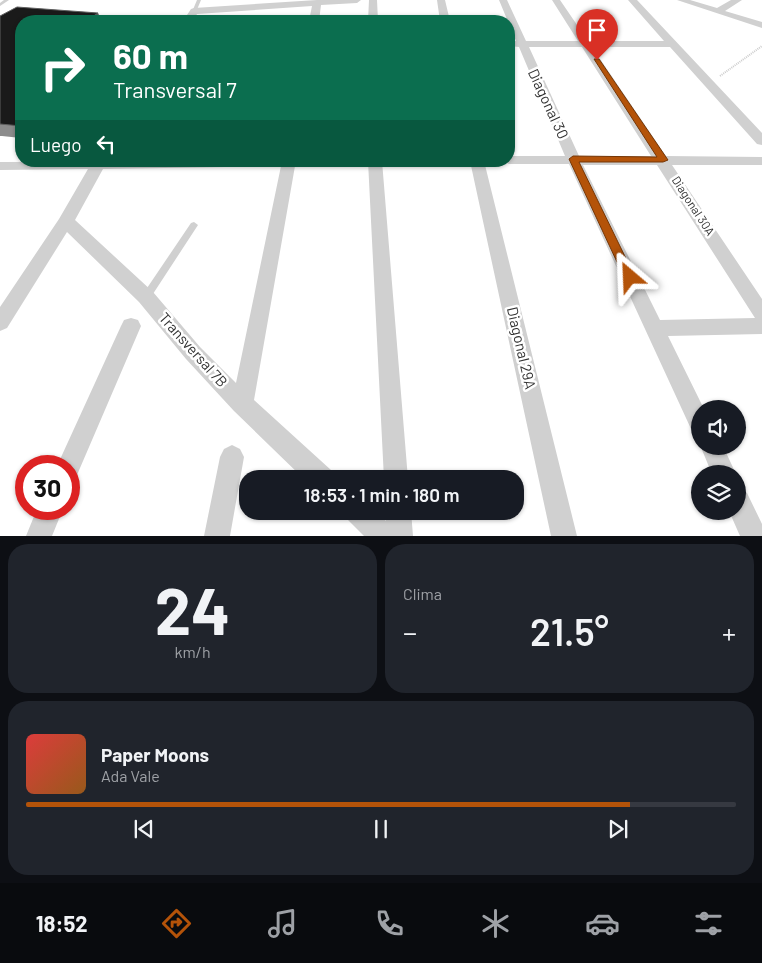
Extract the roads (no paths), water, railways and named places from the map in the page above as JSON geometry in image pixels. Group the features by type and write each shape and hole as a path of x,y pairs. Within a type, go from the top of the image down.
{"street":[{"path":"192,15 194,11 252,11 357,0"},
{"path":"373,0 373,15"},
{"path":"440,0 444,15"},
{"name":"Diagonal 30","path":"503,0 507,15"},
{"name":"Diagonal 30A","path":"556,0 663,160 762,314"},
{"path":"632,0 762,141"},
{"path":"681,0 762,25"},
{"path":"718,12 738,0"},
{"path":"315,15 317,3"},
{"path":"515,44 674,44"},
{"name":"Diagonal 30","path":"515,44 573,159 691,405"},
{"path":"515,160 762,161"},
{"path":"0,166 15,166"},
{"path":"0,323 66,221 96,167"},
{"path":"242,404 288,167"},
{"path":"375,167 395,470"},
{"name":"Diagonal 29A","path":"478,167 564,536"},
{"name":"Transversal 7B","path":"66,221 146,297 193,353 242,404 312,470"},
{"path":"74,455 131,326"},
{"path":"654,328 762,326"},
{"path":"217,536 232,456"},
{"path":"746,519 754,536"},
{"path":"38,536 45,520"},
{"path":"366,520 383,536"},
{"path":"399,520 400,536"}],"lane":[{"path":"0,5 8,0"},
{"path":"194,11 199,0"},
{"path":"146,297 194,225"}]}
